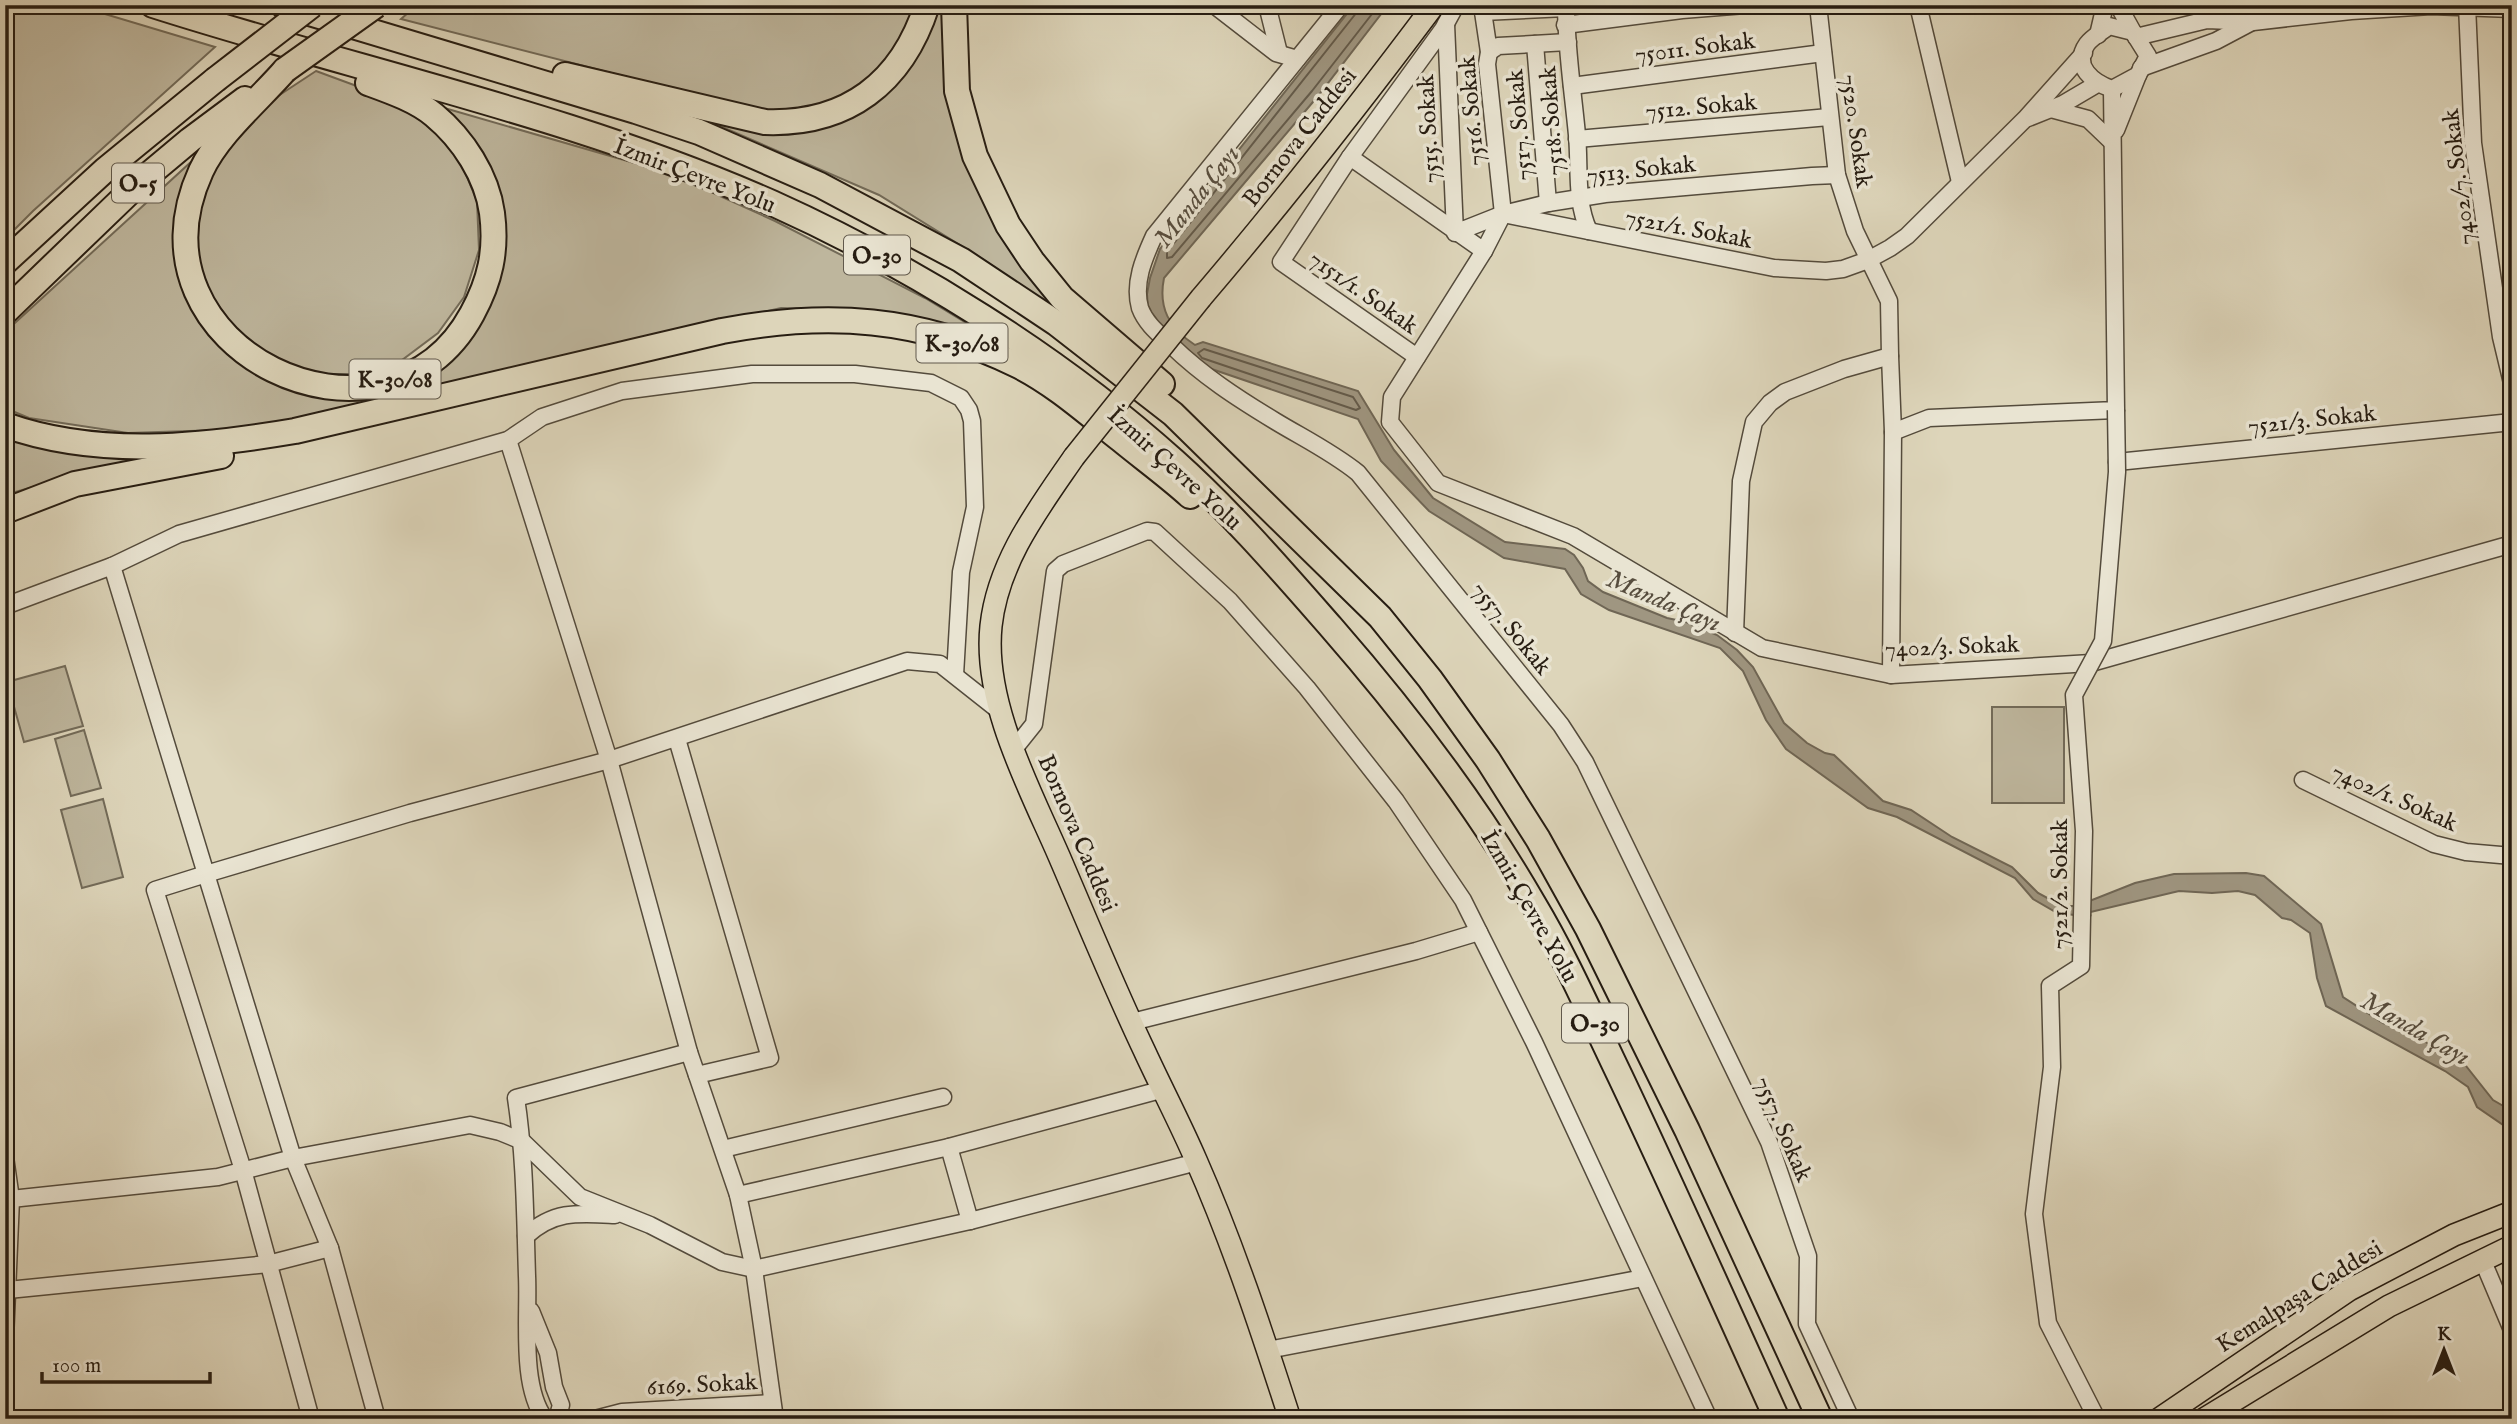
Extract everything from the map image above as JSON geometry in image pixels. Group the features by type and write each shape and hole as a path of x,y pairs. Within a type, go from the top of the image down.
{"highway":[{"name":"İzmir Çevre Yolu","path":"153,5 248,36 507,108 640,152 766,201 843,237 908,272 1000,330 1069,377 1175,462 1257,542 1359,659 1435,754 1500,850 1563,957 1647,1133 1777,1419"},
{"name":"İzmir Çevre Yolu","path":"283,5 699,132 820,185 961,260 1056,323 1173,414 1380,617 1430,679 1488,760 1538,839 1582,918 1686,1130 1820,1419"},
{"path":"296,5 334,21"},
{"name":"O-5","path":"5,262 105,170 312,5"},
{"name":"O-5","path":"5,312 141,181 190,140 376,5"},
{"path":"396,40 596,81 765,122 787,123 814,120 839,110 862,99 887,78 911,43 927,5"},
{"path":"954,5 957,91 975,156 1008,225 1032,261 1062,298 1212,427 1380,617"},
{"name":"K-30/08","path":"282,44 296,55 394,92 433,114 473,160 484,183 491,208 494,253 490,276 480,300 466,324 444,351 419,369 390,381 346,388 298,380 273,371 251,358 216,323 193,282 186,244 186,219 202,168 215,149 285,69"},
{"name":"K-30/08","path":"5,425 65,440 102,445 193,445 239,441 295,431 767,323 813,319 861,320 904,326 978,349 1018,366 1063,393 1187,494 1359,659"},
{"name":"K-30/08","path":"5,511 75,484 280,444 461,391"}],"main road":[{"name":"Bornova Caddesi","path":"1201,298 1368,76 1416,5"},
{"name":"Bornova Caddesi","path":"1290,1419 1231,1245 1197,1162 1132,1022 1014,749 993,686 991,626 1002,579 1027,525 1074,457 1306,172 1434,5"},
{"name":"Kemalpaşa Caddesi","path":"2159,1419 2349,1290 2454,1235 2512,1212"},
{"path":"2204,1419 2389,1306 2512,1246"}],"street":[{"path":"1214,5 1279,53 1297,59"},
{"path":"1267,5 1279,53"},
{"name":"7557. Sokak","path":"1341,5 1154,236 1142,261 1138,285 1140,307 1149,324 1201,374 1358,473 1561,725 1585,762 1769,1142 1808,1256 1807,1324 1851,1419"},
{"path":"1456,5 1350,158 1484,251"},
{"path":"1565,25 1745,5"},
{"name":"7520. Sokak","path":"1818,5 1837,176 1855,231 1889,301 1889,356"},
{"path":"1918,5 1960,182"},
{"path":"2098,35 2105,5"},
{"path":"2050,109 2088,119 2112,142 2139,71 2148,56 2118,5"},
{"path":"1482,9 1566,6"},
{"name":"7518. Sokak","path":"1566,6 1565,25 1577,139 1580,199 1582,216 1589,231"},
{"path":"2105,86 2087,75 2082,62 2086,45 2109,26 2135,35 2207,20 2253,22 2351,11 2431,6 2512,9"},
{"name":"7402/7. Sokak","path":"2467,6 2473,143 2501,337 2512,383"},
{"name":"7516. Sokak","path":"1482,9 1489,52 1503,214"},
{"path":"2025,118 2216,41 2253,22"},
{"name":"7515. Sokak","path":"1446,23 1455,233"},
{"path":"1489,52 1498,46 1568,42"},
{"name":"7517. Sokak","path":"1535,44 1548,203"},
{"name":"75011. Sokak","path":"1572,86 1824,53"},
{"name":"7521/1. Sokak","path":"1503,214 1774,268 1826,271 1843,269 1868,260 1907,236 2025,118 2084,53"},
{"name":"7521/2. Sokak","path":"2097,1419 2048,1323 2034,1214 2052,1067 2050,986 2081,966 2084,831 2074,695 2102,641 2117,462 2112,142 2105,86"},
{"name":"7512. Sokak","path":"1577,139 1829,117"},
{"name":"7151/1. Sokak","path":"1350,158 1281,262 1417,357"},
{"name":"7513. Sokak","path":"1455,233 1503,214 1548,203 1605,194 1837,176"},
{"path":"1417,357 1484,251 1503,214"},
{"path":"1735,633 1741,481 1754,422 1770,403 1785,392 1844,369 1889,356 1893,432 1891,675"},
{"name":"7402/3. Sokak","path":"1417,357 1392,397 1390,422 1438,483 1573,536 1762,648 1891,675 2091,663 2512,544"},
{"path":"5,606 112,566 179,534 508,440 542,417 622,391 752,374 855,374 931,383 961,398 969,410 972,421 975,507 961,572 956,675"},
{"path":"1893,432 1929,418 2116,410"},
{"name":"7521/3. Sokak","path":"2117,462 2512,422"},
{"path":"508,440 609,760 689,1052 738,1195 754,1269 773,1411"},
{"path":"1014,749 1034,724 1055,572 1063,564 1147,531 1155,532 1230,601 1307,688 1395,801 1463,900 1534,1042 1709,1419"},
{"path":"112,566 293,1157 330,1248 377,1419"},
{"path":"311,1419 243,1170 155,890 410,813 609,760 907,661 940,664 1002,713"},
{"path":"677,739 770,1058 697,1074"},
{"name":"7402/1. Sokak","path":"2303,780 2434,844 2466,852 2512,856"},
{"path":"1132,1022 1404,954 1479,932"},
{"path":"545,1419 536,1408 527,1356 528,1304 522,1141 516,1098 689,1052"},
{"path":"738,1195 949,1147 1164,1089"},
{"path":"723,1149 943,1097"},
{"path":"11,1199 218,1177 293,1157 470,1125 500,1132 522,1141 580,1197 627,1216 722,1262 754,1269 970,1221 1197,1162"},
{"path":"949,1147 970,1221"},
{"path":"5,1157 11,1199 5,1339"},
{"path":"526,1236 540,1224 572,1213 627,1216"},
{"path":"8,1290 268,1264 330,1248"},
{"path":"2482,1259 2512,1330"},
{"path":"1268,1350 1643,1278"},
{"path":"528,1304 548,1353 554,1387 561,1405 557,1419"},
{"name":"6169. Sokak","path":"594,1419 622,1412 773,1411"}],"shaded area":[{"path":"5,5 75,5 215,47 5,239"},
{"path":"417,5 917,5 890,60 844,97 802,113 752,109 401,19"},
{"path":"932,5 947,5 951,91 1059,312 984,260 879,195 690,113 840,119"},
{"path":"316,71 381,95 425,119 458,155 477,201 479,250 464,297 438,333 402,360 359,374 314,374 272,361 235,335 208,299 194,235 213,161 275,98"},
{"path":"441,107 669,173 775,221 925,298 1019,355 957,327 866,310 781,308 251,429 128,433 29,418 5,408 5,332 203,151 180,254 269,374 420,375 500,249"},
{"path":"5,435 179,456 78,474 5,495"},
{"path":"65,666 83,726 24,742 7,682"},
{"path":"1992,707 2064,707 2064,803 1992,803"},
{"path":"84,730 101,788 71,796 55,739"},
{"path":"103,799 123,877 82,888 61,810"}],"water":[{"path":"1354,5 1388,5 1318,96 1164,278 1164,308 1178,332 1195,345 1203,342 1358,391 1394,450 1433,498 1505,542 1565,549 1574,555 1588,581 1603,592 1717,635 1753,667 1784,723 1807,743 1834,755 1883,801 1911,810 1952,837 2012,867 2038,893 2062,906 2077,906 2135,883 2174,874 2246,873 2264,876 2321,924 2343,997 2383,1023 2410,1033 2466,1066 2493,1100 2512,1111 2512,1131 2477,1107 2468,1087 2445,1071 2326,1006 2317,978 2310,933 2291,920 2282,918 2255,895 2238,891 2179,891 2078,915 2059,914 2033,899 2015,878 1897,817 1868,808 1786,749 1766,720 1743,671 1720,648 1609,610 1581,594 1565,569 1504,558 1429,511 1381,461 1358,419 1197,364 1152,322 1147,294 1160,249"}],"water label":[{"name":"Manda Çayı","path":"1196,196"},
{"name":"Manda Çayı","path":"1664,600"},
{"name":"Manda Çayı","path":"2416,1028"}]}
